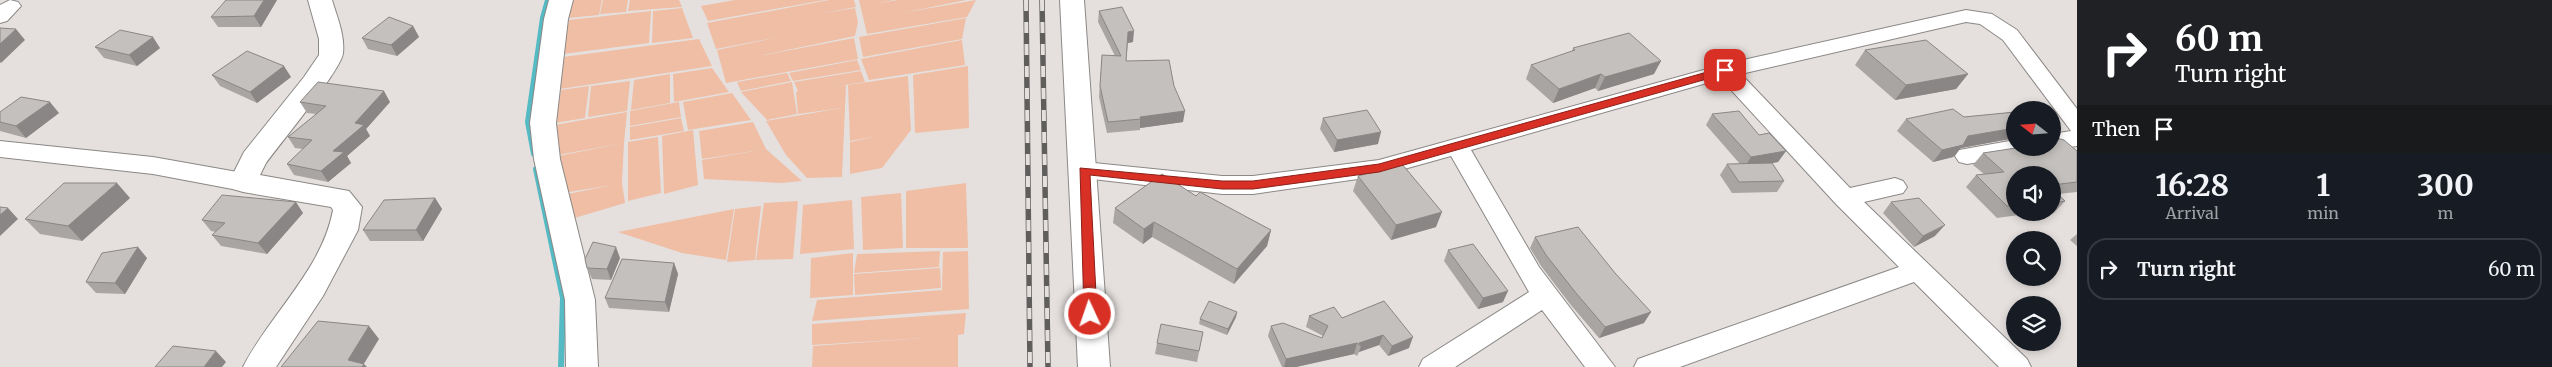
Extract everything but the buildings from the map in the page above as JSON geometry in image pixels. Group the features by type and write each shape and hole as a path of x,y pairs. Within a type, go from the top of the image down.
{"street":[{"path":"243,182 254,159 313,83 331,55 331,39 320,0"},
{"path":"562,0 556,19 543,123 547,159 580,300 582,367"},
{"path":"1072,0 1084,170 1094,367"},
{"path":"1084,170 1222,185 1253,185 1379,168 1725,70 1919,25 1957,17 1977,16 1994,22 2010,35 2077,125"},
{"path":"1725,70 1845,198 2017,367"},
{"path":"2061,141 2077,138"},
{"path":"1458,147 1530,274 1601,367"},
{"path":"0,149 212,174 243,182 339,198 348,206 344,230 312,288 259,367"},
{"path":"1967,156 2006,150"},
{"path":"1845,198 1895,187"},
{"path":"1648,367 1919,270"},
{"path":"1433,367 1546,294"}],"shaded area":[{"path":"572,0 602,0 599,15 568,18"},
{"path":"603,0 628,0 626,12 600,14"},
{"path":"630,0 679,0 682,7 628,11"},
{"path":"735,0 825,0 708,21 701,6"},
{"path":"829,0 854,0 856,7 818,14 855,8 858,22 855,36 754,57 854,38 858,59 726,83 717,50 779,37 716,49 707,23"},
{"path":"859,0 894,0 874,4 898,0 966,0 902,13 976,0 967,17 867,34"},
{"path":"682,8 693,38 652,43 653,11"},
{"path":"651,11 649,43 563,54 569,20"},
{"path":"966,18 962,39 863,57 859,37"},
{"path":"699,39 712,66 560,89 563,57"},
{"path":"962,40 965,65 869,80 861,59"},
{"path":"857,60 861,70 793,81 789,73"},
{"path":"968,66 969,128 915,133 913,75"},
{"path":"712,68 729,92 674,102 673,74"},
{"path":"861,71 865,82 825,88 846,85 842,177 807,178 786,155 766,121 842,108 798,114 796,92 798,91 794,82"},
{"path":"787,73 791,81 741,91 737,82"},
{"path":"670,74 670,103 631,110 634,80"},
{"path":"908,76 911,130 882,168 850,174 850,142 878,136 850,141 848,85"},
{"path":"630,81 627,111 588,117 591,86"},
{"path":"792,82 797,114 767,120 741,92"},
{"path":"589,86 585,118 555,123 561,90"},
{"path":"732,93 751,120 688,130 683,102"},
{"path":"679,102 681,117 630,126 630,111"},
{"path":"627,112 624,143 552,156 555,125"},
{"path":"681,118 684,131 630,140 630,127"},
{"path":"753,122 766,149 802,181 781,183 704,179 702,160 760,150 702,159 699,131"},
{"path":"693,130 698,185 664,194 662,136"},
{"path":"658,137 661,193 628,201 628,142"},
{"path":"624,143 622,183 625,203 571,219 563,195 612,185 563,193 553,157"},
{"path":"966,183 968,248 906,248 906,191"},
{"path":"901,193 903,248 863,250 861,197"},
{"path":"852,200 854,249 800,254 803,205"},
{"path":"798,201 793,259 756,260 764,203"},
{"path":"761,206 755,260 727,262 735,209"},
{"path":"734,209 726,260 682,253 618,232"},
{"path":"940,251 939,267 854,273 857,254"},
{"path":"968,251 969,309 812,321 817,300 942,290 943,252"},
{"path":"853,253 853,295 810,298 811,258"},
{"path":"940,268 941,288 855,295 854,274"},
{"path":"966,313 964,334 958,335 958,367 812,367 813,346 925,338 812,345 812,324"}],"waterway":[{"path":"534,154 528,122 543,18 548,0"},
{"path":"536,169 563,298 561,367"}],"railway":[{"path":"1026,0 1030,367"},
{"path":"1042,0 1048,367"}],"route":[{"path":"1090,314 1084,170 1222,185 1253,185 1379,168 1725,70"}]}
